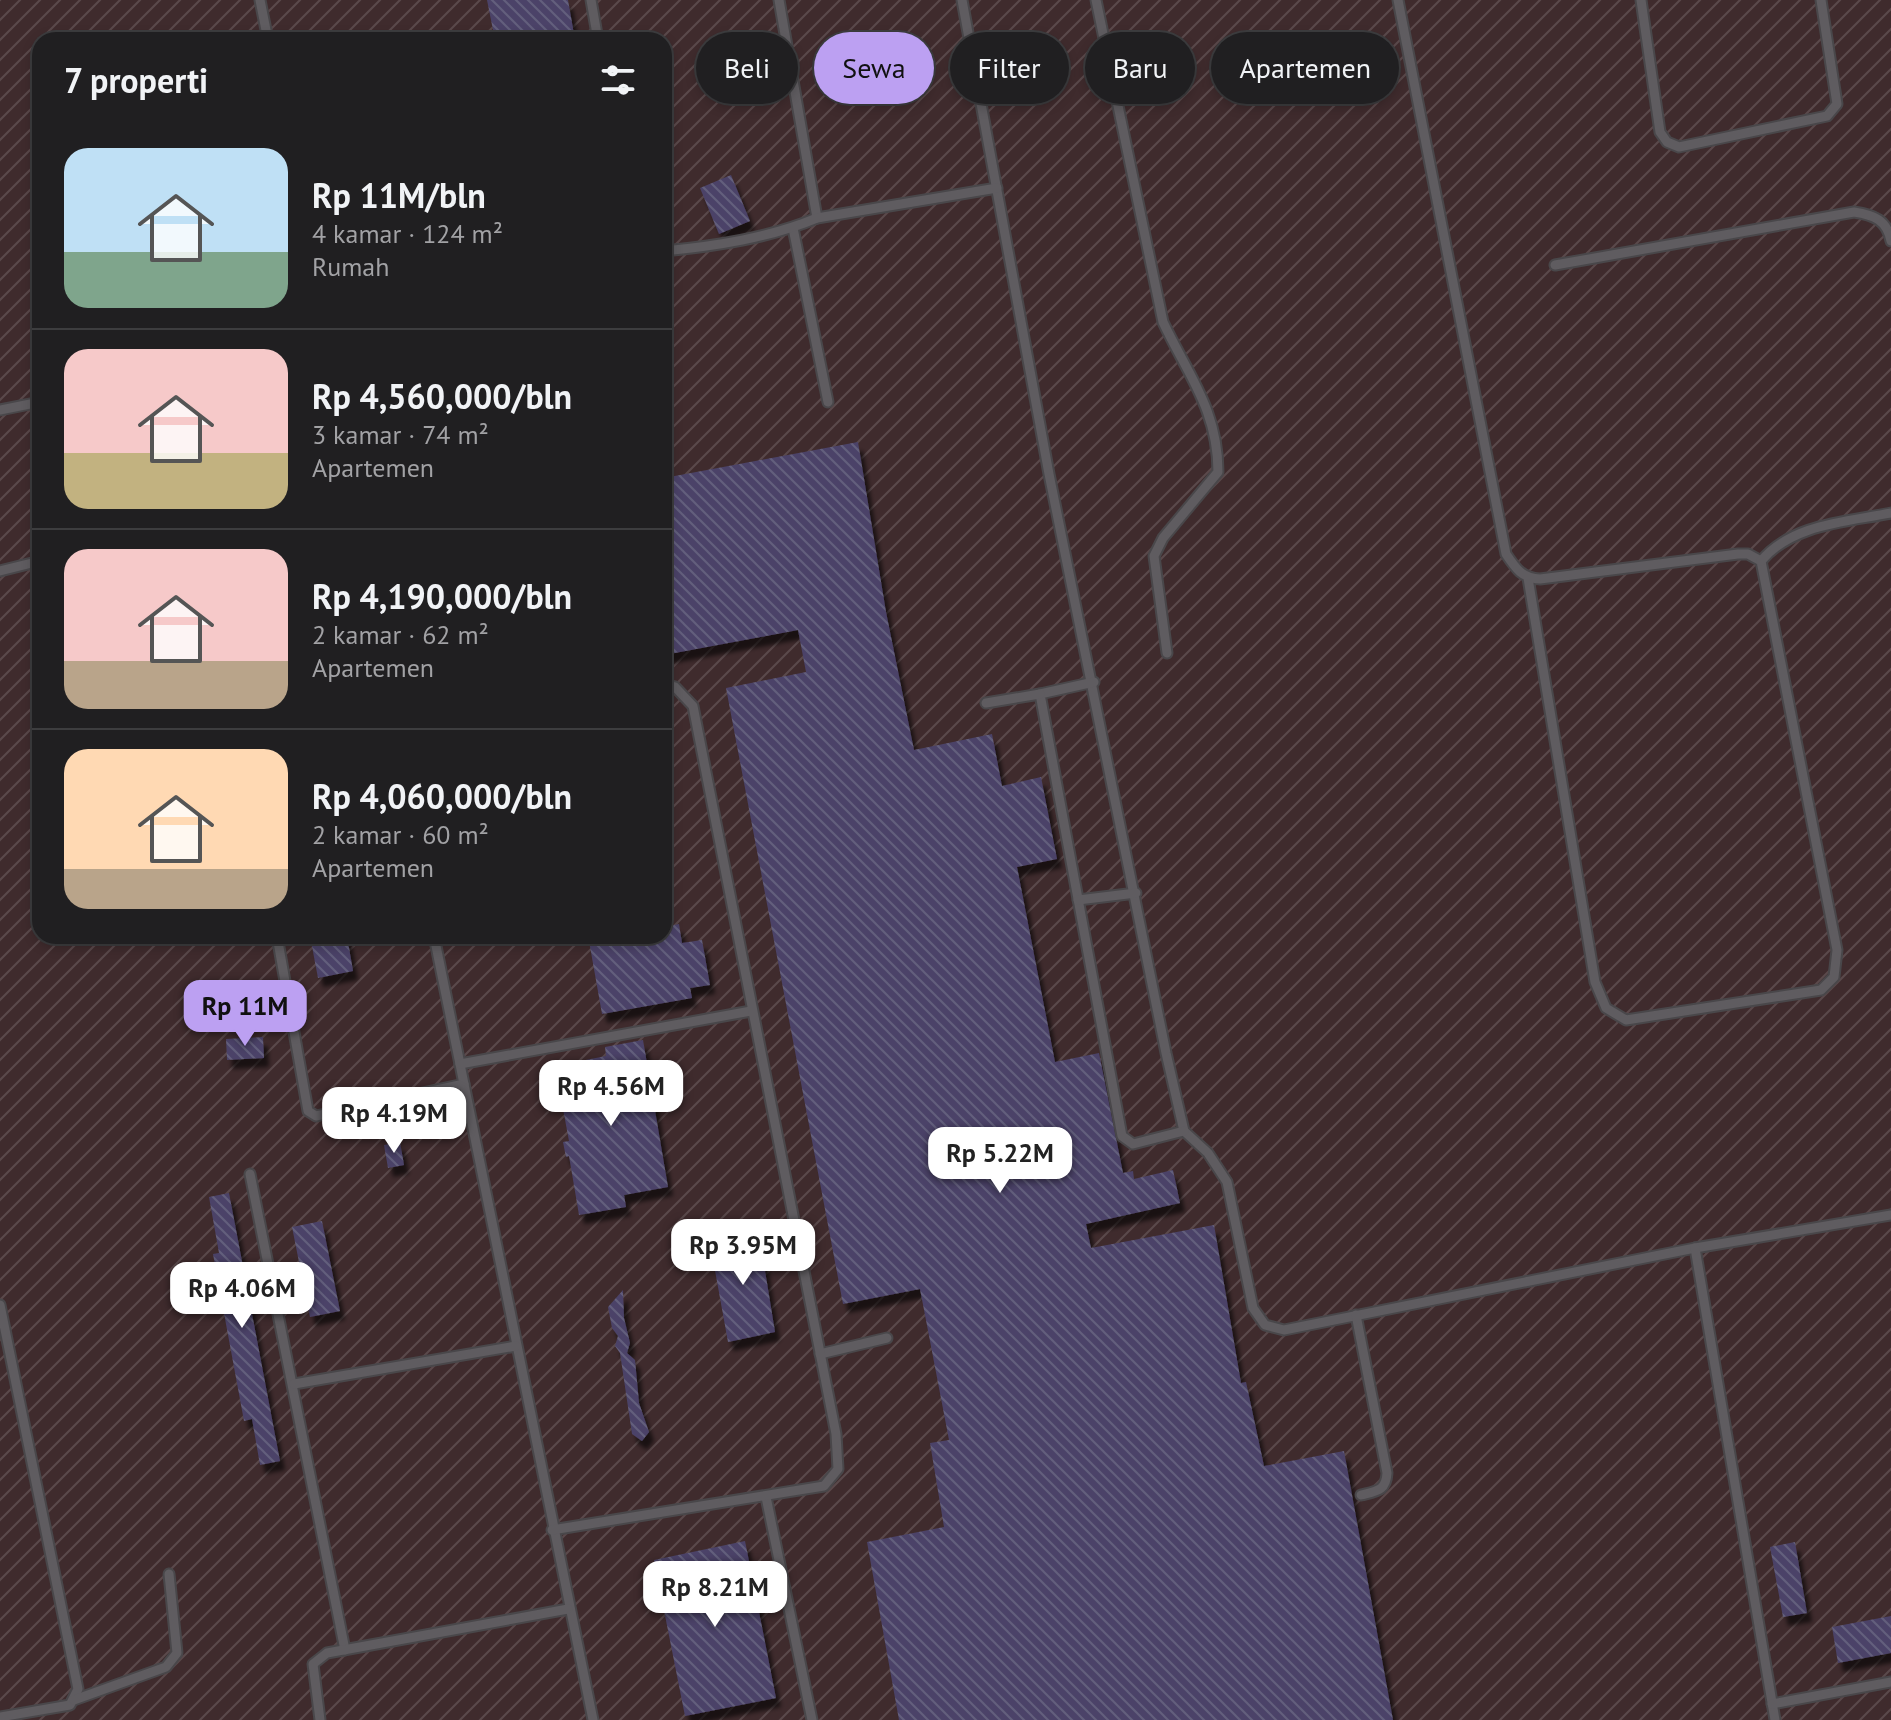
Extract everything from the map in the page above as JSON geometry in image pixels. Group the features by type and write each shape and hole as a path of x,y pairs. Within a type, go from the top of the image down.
{"lane":[{"path":"260,0 266,32"},
{"path":"591,0 597,32"},
{"path":"779,0 817,218"},
{"path":"962,0 1049,474 1184,1131 1208,1153 1227,1182 1253,1308 1265,1325 1284,1330 1695,1248 1891,1215"},
{"path":"1096,0 1163,322 1182,362 1204,395 1218,442 1218,472 1163,538 1154,556 1167,653"},
{"path":"1398,0 1503,544 1517,571 1528,578 1738,554 1748,554 1761,561"},
{"path":"1641,0 1660,132 1667,142 1679,147 1827,116 1834,111 1837,104 1821,0"},
{"path":"672,250 709,247 793,228 817,218 997,188"},
{"path":"1555,265 1854,212 1871,214 1882,221 1891,241"},
{"path":"793,228 828,402"},
{"path":"0,410 32,404"},
{"path":"1761,561 1785,539 1805,531 1891,513"},
{"path":"1528,578 1595,982 1606,1008 1626,1020 1821,990 1834,977 1837,950 1761,561"},
{"path":"0,571 32,563"},
{"path":"986,703 1094,682"},
{"path":"552,1530 824,1486 838,1469 836,1434 693,706 672,686"},
{"path":"1040,694 1122,1136 1133,1144 1184,1131"},
{"path":"1078,900 1136,893"},
{"path":"278,944 308,1111 316,1116 464,1084"},
{"path":"436,944 568,1609 593,1720"},
{"path":"460,1064 751,1011"},
{"path":"250,1174 345,1650"},
{"path":"1695,1248 1775,1720"},
{"path":"0,1305 78,1689 70,1705 0,1717"},
{"path":"1356,1315 1387,1473 1386,1484 1380,1491 1361,1495"},
{"path":"820,1354 887,1338"},
{"path":"294,1384 516,1346"},
{"path":"766,1497 812,1720"},
{"path":"74,1700 166,1667 177,1653 169,1574"},
{"path":"320,1720 313,1664 327,1653 568,1609"},
{"path":"1772,1704 1891,1682"}],"shaded area":[{"path":"0,0 1891,0 1891,1720 0,1720"}],"building":[{"path":"487,0 568,0 574,32 493,32"},
{"path":"731,175 750,221 719,234 700,188"},
{"path":"858,442 886,612 914,750 992,734 1002,786 1041,777 1057,859 1017,867 1055,1062 1099,1053 1123,1173 1133,1171 1134,1179 1173,1170 1180,1203 1086,1224 1091,1248 1214,1225 1241,1383 1246,1382 1264,1466 1344,1451 1393,1720 899,1720 867,1542 944,1527 930,1443 949,1440 920,1289 843,1304 726,688 806,672 798,630 672,654 672,477"},
{"path":"679,924 682,943 702,940 710,985 690,988 692,998 602,1014 590,944 672,944 672,925"},
{"path":"312,944 348,944 353,971 318,978"},
{"path":"263,1037 264,1058 227,1060 226,1039"},
{"path":"643,1040 668,1187 624,1195 626,1207 579,1215 569,1156 566,1157 563,1142 569,1141 555,1066 606,1056 605,1047"},
{"path":"400,1142 404,1165 388,1168 384,1145"},
{"path":"229,1193 280,1461 260,1465 252,1419 244,1421 213,1254 219,1253 209,1197"},
{"path":"322,1221 340,1311 310,1317 292,1227"},
{"path":"759,1234 775,1332 728,1342 710,1243"},
{"path":"623,1290 624,1318 630,1343 627,1353 635,1360 639,1403 649,1432 642,1441 632,1434 620,1353 615,1346 618,1336 612,1328 608,1307"},
{"path":"745,1541 776,1698 685,1716 654,1560"},
{"path":"1795,1542 1807,1613 1783,1617 1770,1547"},
{"path":"1891,1616 1891,1653 1838,1663 1832,1627"}]}
